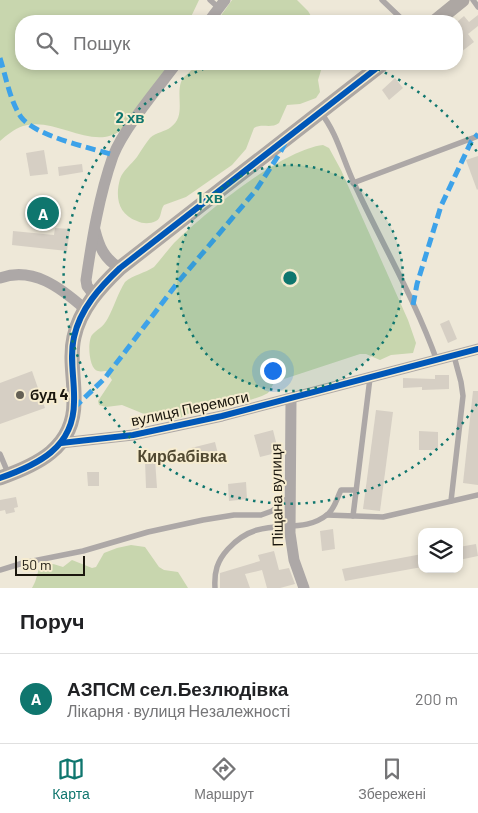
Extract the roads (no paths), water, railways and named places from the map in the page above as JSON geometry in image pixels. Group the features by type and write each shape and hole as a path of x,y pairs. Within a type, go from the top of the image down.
{"street":[{"path":"443,15 462,0"},
{"path":"212,15 218,3"},
{"path":"94,295 87,286 86,280 95,228 114,155 129,128 172,70"},
{"path":"4,477 46,457 61,443 68,432 73,412 72,350 76,329 94,295 120,268 374,70"},
{"path":"95,228 100,248 108,260 120,268"},
{"path":"0,278 18,274 34,276 66,294 85,309"},
{"name":"вулиця Перемоги","path":"61,443 133,435 291,399 478,349"},
{"name":"Піщана вулиця","path":"291,399 289,526 293,554 304,588"}],"lane":[{"path":"382,0 398,15"},
{"path":"473,0 478,7"},
{"path":"320,112 328,124 353,183 421,322 436,360"},
{"path":"353,183 478,136"},
{"path":"451,501 462,396 461,382 454,356"},
{"path":"353,516 370,378"},
{"path":"0,454 4,477"},
{"path":"327,515 333,508 342,489 356,490"},
{"path":"215,588 217,565 234,543 248,532 261,528 306,523 327,515 383,517 478,495"},
{"path":"0,570 23,563 83,551 148,532 204,520 234,516 262,516 272,511 289,497"}],"place":[{"name":"АЗПСМ сел.Безлюдівка","path":"43,213"},
{"name":"буд 4","path":"20,395"}],"district":[{"name":"Кирбабівка","path":"182,456"}]}
